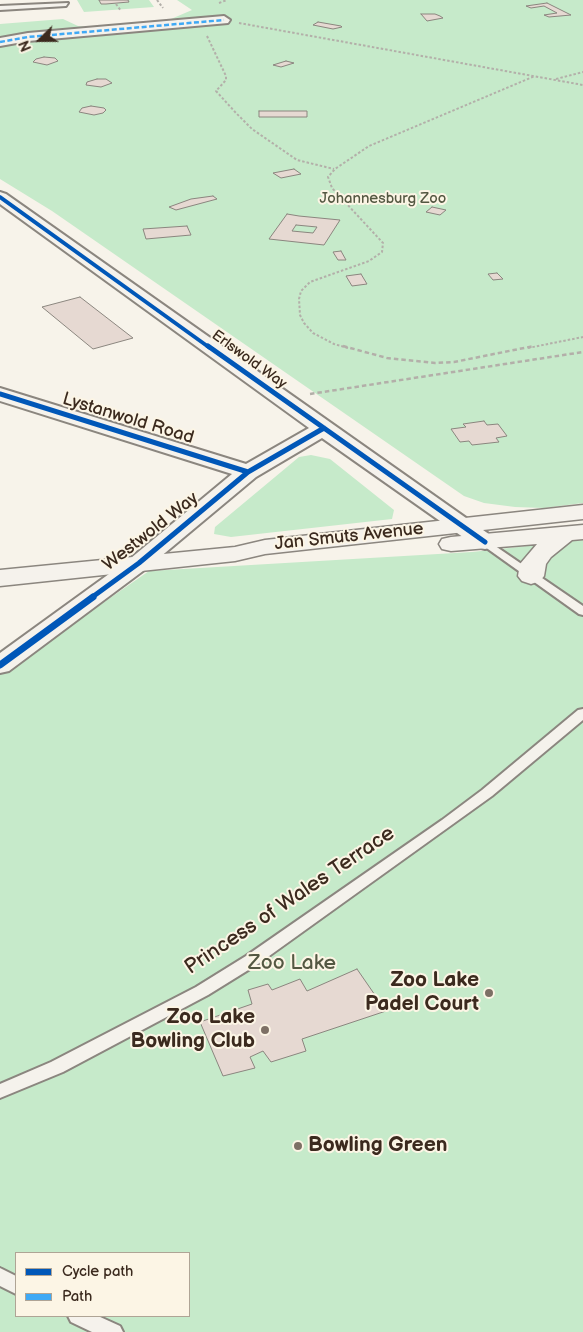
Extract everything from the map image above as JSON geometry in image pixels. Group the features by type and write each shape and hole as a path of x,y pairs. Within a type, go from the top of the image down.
{"main road":[{"name":"Jan Smuts Avenue","path":"235,554 265,546 583,512"},
{"name":"Jan Smuts Avenue","path":"0,578 235,554 264,556 484,542 574,533"},
{"path":"531,576 533,564 542,552 574,533"}],"street":[{"path":"0,42 28,36 224,20"},
{"name":"Erlswold Way","path":"0,197 484,542"},
{"name":"Lystanwold Road","path":"0,394 248,472"},
{"name":"Westwold Way","path":"0,664 139,563 248,472 286,448 324,428"}],"lane":[{"path":"0,8 66,4"},
{"path":"484,542 583,611"},
{"name":"Princess of Wales Terrace","path":"0,1091 57,1067 202,991 252,960 447,823 530,758 583,713"},
{"path":"0,1277 15,1284"},
{"path":"80,1317 113,1332"}],"path":[{"path":"157,0 164,8"},
{"path":"116,4 121,11"},
{"path":"224,20 583,85"},
{"path":"200,22 226,76 226,80 216,91 223,100 252,130 297,160 335,169"},
{"path":"552,80 583,72"},
{"path":"535,76 369,146 335,169 328,177 332,188 383,243 382,252 368,261 310,282 301,291 299,300 300,315 313,333 334,344 364,353 405,361 454,362 583,337"},
{"path":"280,398 583,352"}],"green space":[{"path":"77,0 149,0 154,7 84,12"},
{"name":"Johannesburg Zoo","path":"177,0 583,0 583,503 544,508 515,507 484,503 464,496 52,211 0,179 0,24 63,19 78,26 98,28 164,22 192,10"},
{"path":"311,455 330,459 394,510 392,519 231,537 214,534 215,527 299,457"},
{"name":"Zoo Lake","path":"583,540 583,1332 0,1332 0,674 149,571 472,552"}],"building":[{"path":"99,0 128,0 129,2 101,4"},
{"path":"547,3 571,15 549,17 544,15 557,13 544,6 531,8 526,6"},
{"path":"421,14 435,14 443,18 427,21"},
{"path":"318,22 342,27 333,29 313,25"},
{"path":"44,57 55,58 58,61 47,65 33,62"},
{"path":"286,61 294,63 281,67 273,65"},
{"path":"106,79 112,83 101,87 86,85 87,82"},
{"path":"91,106 106,110 103,113 94,115 79,112 82,108"},
{"path":"259,111 307,111 307,117 259,117"},
{"path":"294,169 301,174 281,178 273,173"},
{"path":"213,196 217,199 176,210 169,207 191,199"},
{"path":"432,207 446,210 440,215 426,212"},
{"path":"287,214 340,220 324,245 269,239","holes":["296,225 317,227 313,233 292,231"]},
{"path":"187,226 191,235 146,239 143,229"},
{"path":"341,251 346,260 338,260 333,252"},
{"path":"497,273 503,279 493,280 488,274"},
{"path":"361,274 367,284 352,286 346,276"},
{"path":"80,297 133,338 93,349 42,307"},
{"path":"484,421 487,425 498,424 507,436 496,438 499,442 472,445 469,441 460,442 451,429 466,427 463,424"},
{"name":"Zoo Lake Bowling Club","path":"357,969 386,1011 302,1039 306,1051 271,1062 263,1051 250,1057 255,1068 223,1076 200,1022 252,1004 248,990 268,984 272,990 300,979 307,991"}],"marked path":[{"path":"0,42 28,37 224,20"}],"cycle path":[{"path":"0,197 485,542"},
{"path":"0,394 248,472"},
{"path":"0,665 139,563 248,472 324,428"}],"place":[{"name":"Zoo Lake Padel Court","path":"489,993"},
{"name":"Zoo Lake Bowling Club","path":"265,1030"},
{"name":"Bowling Green","path":"298,1146"}]}
